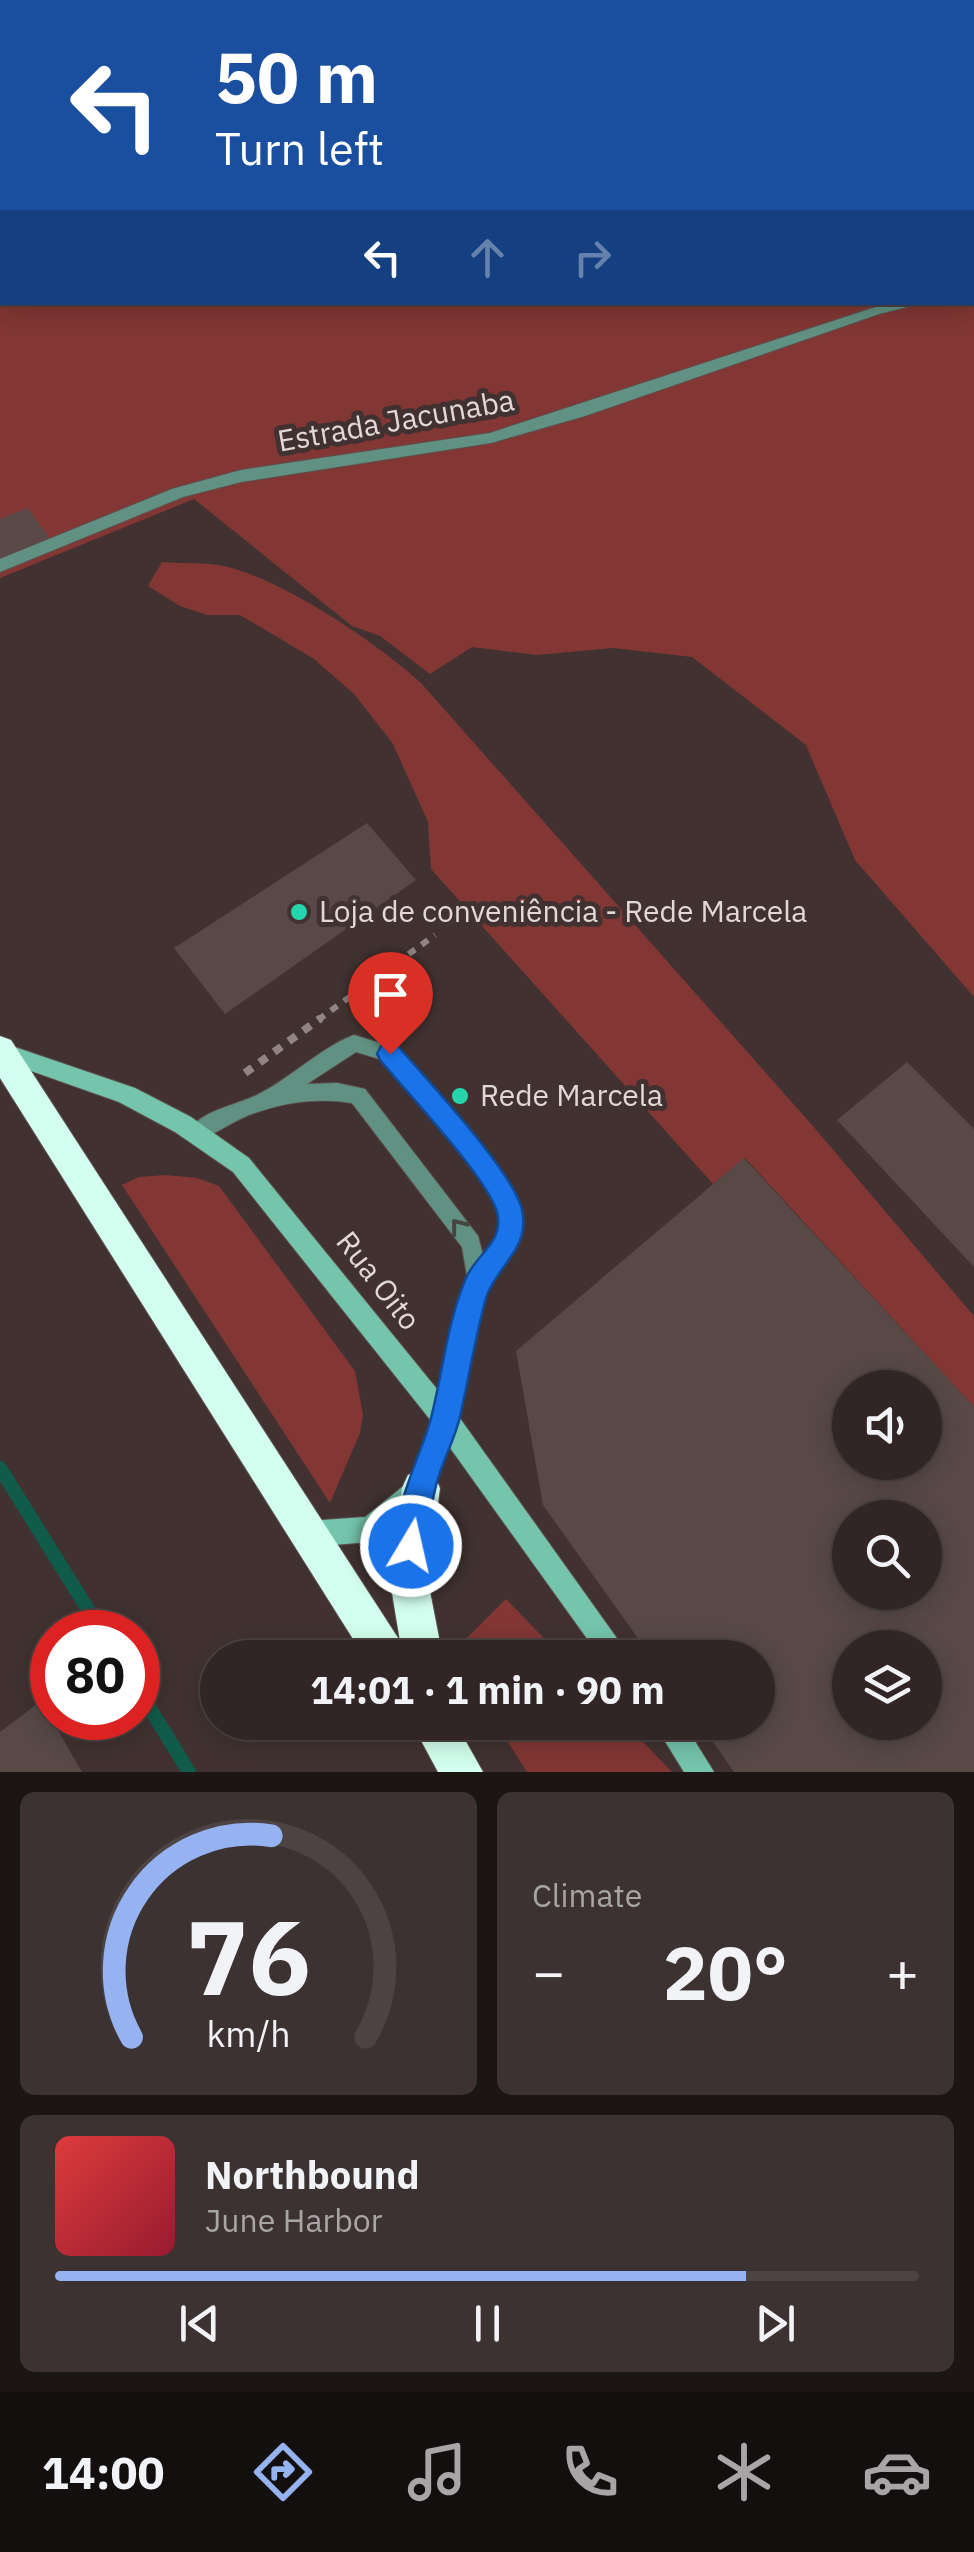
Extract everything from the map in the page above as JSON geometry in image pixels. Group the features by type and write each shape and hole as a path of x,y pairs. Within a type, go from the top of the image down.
{"highway":[{"path":"0,1051 376,1640"},
{"path":"420,1488 409,1581 420,1640"}],"street":[{"name":"Estrada Jacunaba","path":"0,566 178,492 241,476 491,438 579,412 859,316 907,305"},
{"name":"Rua Oito","path":"0,1051 148,1102 198,1131 253,1178 445,1419 605,1640"},
{"path":"308,1534 370,1529 420,1488 445,1419"},
{"path":"678,1740 700,1772"}],"lane":[{"path":"264,1100 354,1043 390,1054 480,1162 509,1208 511,1232 501,1254 478,1281 456,1355 445,1419"},
{"path":"198,1131 229,1113 264,1100 329,1088 358,1095 471,1243 478,1281"}],"path":[{"path":"245,1072 435,935"}],"shaded area":[{"path":"0,305 974,305 974,997 855,860 806,745 692,657 613,648 537,655 472,647 430,674 380,636 352,626 194,499 0,578"},
{"path":"162,562 209,564 248,573 301,598 355,632 421,683 812,1125 974,1316 974,1407 745,1158 713,1184 431,869 428,822 393,744 355,695 314,659 240,615 207,615 180,606 148,586"},
{"path":"139,1177 197,1178 219,1186 355,1371 363,1415 360,1433 330,1503 122,1185"},
{"path":"506,1599 546,1640 465,1640"},
{"path":"507,1740 641,1740 672,1772 527,1772"}],"building":[{"path":"28,508 51,540 0,561 0,519"},
{"name":"Loja de conveniência - Rede Marcela","path":"367,823 416,880 225,1014 174,948"},
{"path":"907,1062 974,1129 974,1267 837,1120"},
{"path":"744,1158 940,1370 832,1370 832,1480 942,1480 942,1372 974,1407 974,1772 734,1772 712,1740 775,1740 775,1640 639,1640 543,1505 516,1351"},
{"path":"30,1709 30,1740 64,1740 82,1772 0,1772 0,1732"}],"waterway":[{"path":"0,1468 88,1610"},
{"path":"160,1725 189,1772"}],"place":[{"name":"Loja de conveniência - Rede Marcela","path":"299,912"},
{"name":"Rede Marcela","path":"460,1096"}],"route":[{"path":"390,1054 480,1162 509,1208 511,1232 501,1254 478,1281 456,1355 445,1419 420,1488 411,1546"}]}
